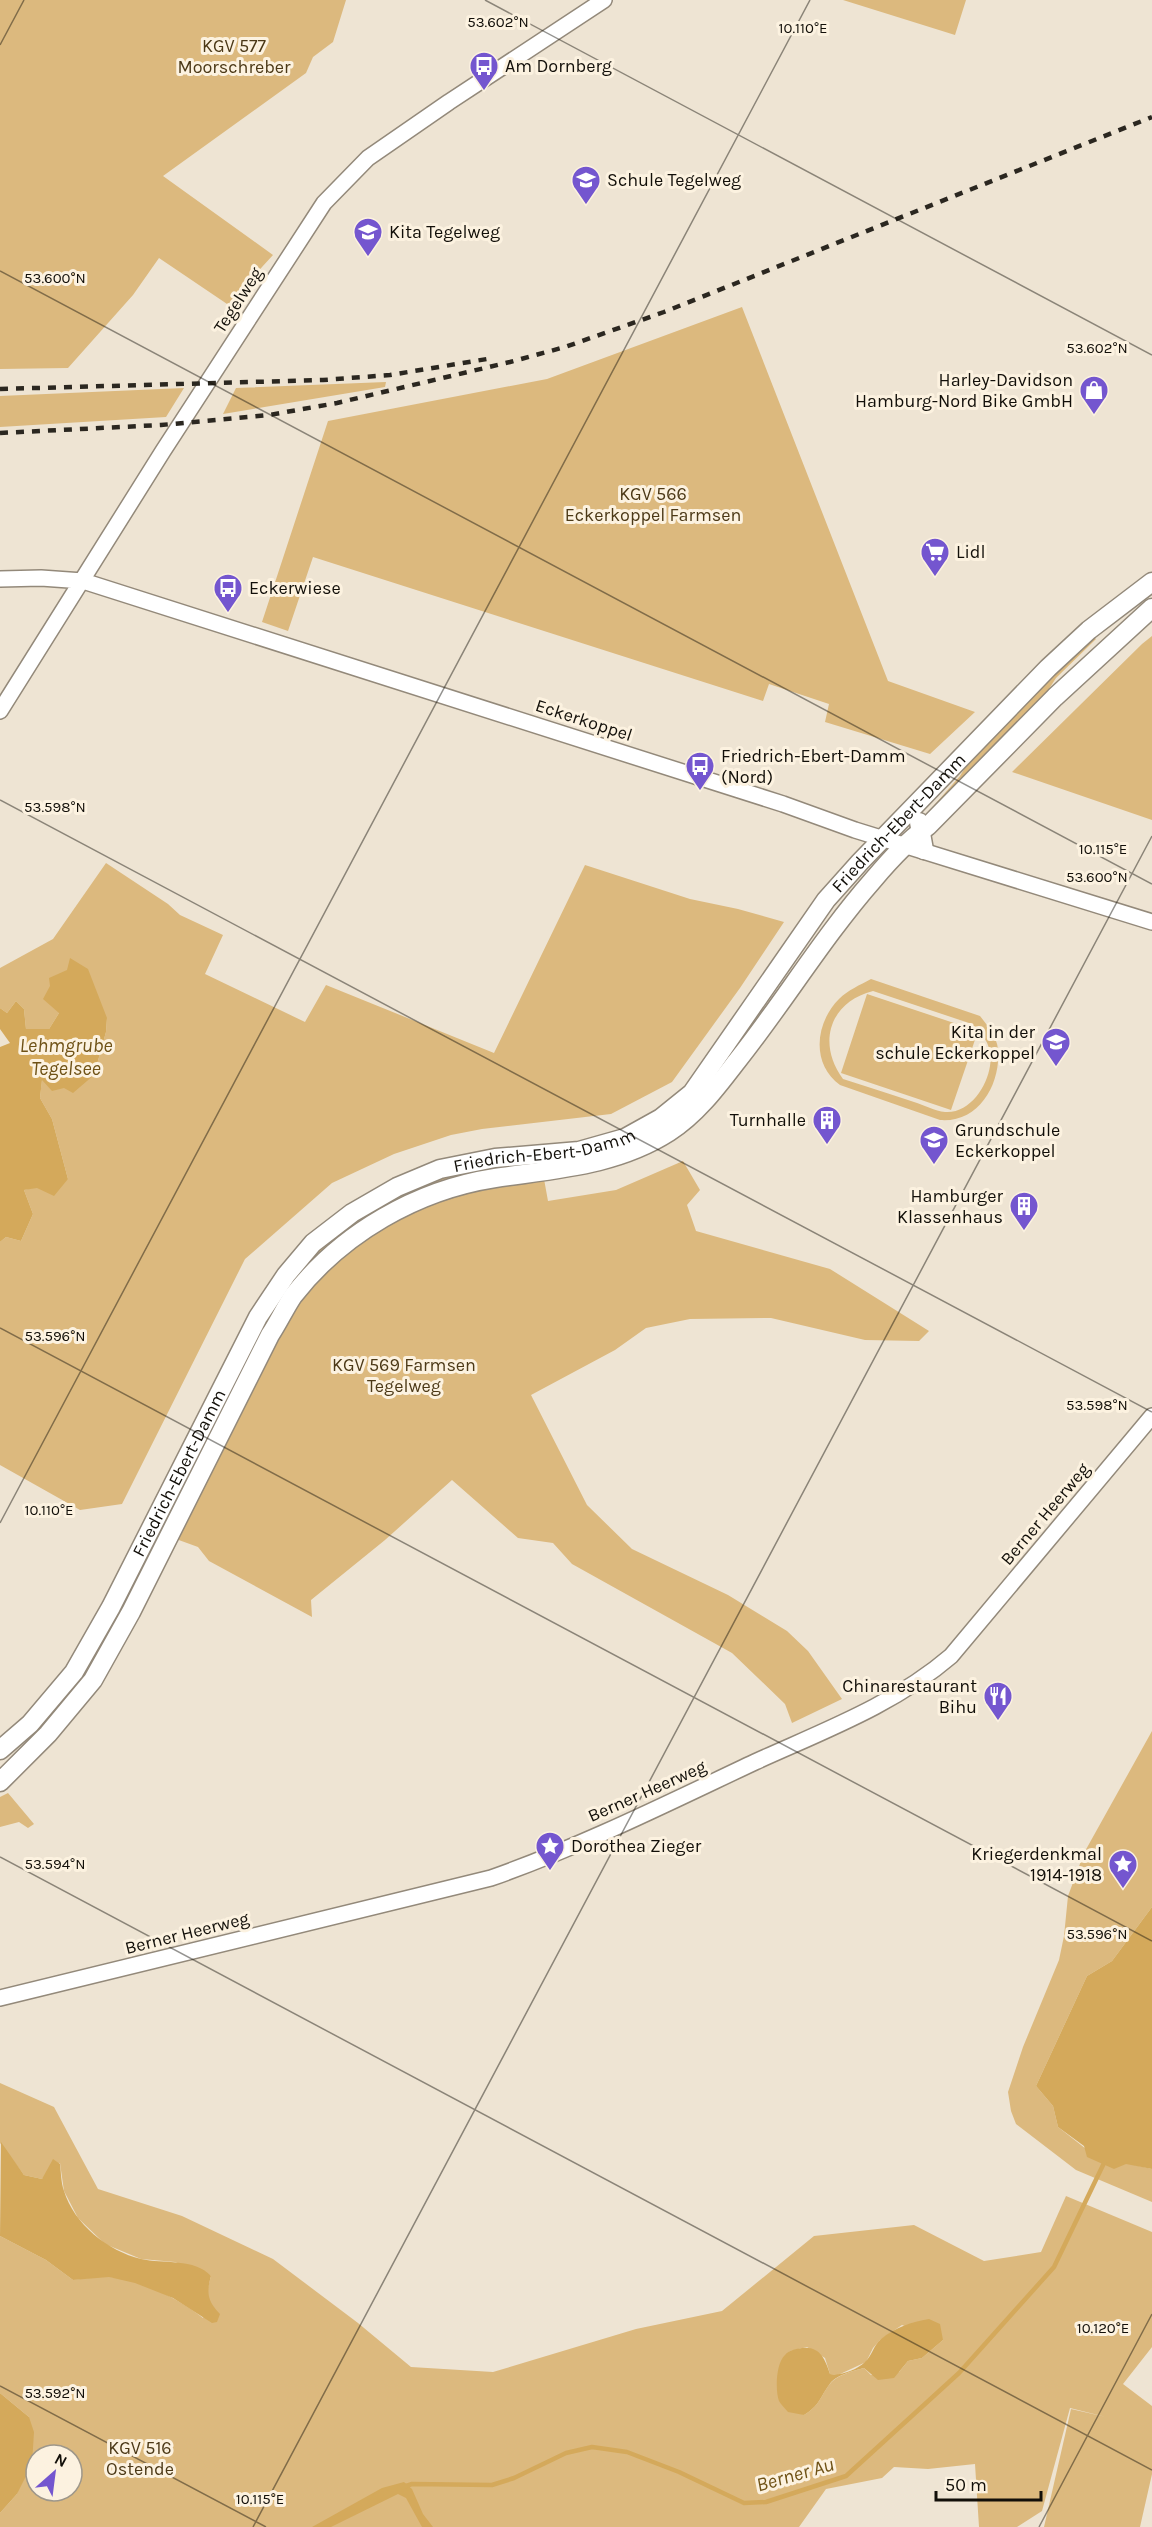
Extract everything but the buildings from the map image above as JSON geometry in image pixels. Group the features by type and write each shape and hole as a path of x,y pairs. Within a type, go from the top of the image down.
{"main road":[{"name":"Friedrich-Ebert-Damm","path":"0,1750 30,1724 74,1672 111,1607 258,1317 286,1275 313,1243 352,1213 388,1192 440,1169 495,1158 579,1151 625,1138 661,1118 692,1094 826,900 922,796 1048,668 1089,630 1152,582"},
{"name":"Friedrich-Ebert-Damm","path":"0,1782 48,1734 93,1680 131,1612 270,1335 293,1297 328,1258 368,1225 443,1190 493,1178 582,1166 631,1152 669,1132 702,1105 748,1047 842,915 904,845 928,826 1055,697 1152,608"},
{"path":"922,796 919,832 924,850"}],"street":[{"name":"Tegelweg","path":"0,711 163,451 324,203 368,158 604,0"},
{"name":"Eckerkoppel","path":"0,579 41,578 83,581 783,804 882,838 1152,922"},
{"name":"Berner Heerweg","path":"0,1998 491,1878 536,1862 671,1802 875,1707 915,1685 951,1656 1152,1416"}],"green space":[{"name":"KGV 577 Moorschreber","path":"0,0 346,0 333,42 313,57 306,73 163,176 273,255 251,279 233,308 159,258 133,295 68,368 0,369"},
{"path":"843,0 966,0 955,35"},
{"name":"KGV 566 Eckerkoppel Farmsen","path":"742,307 888,681 975,712 930,754 825,722 829,704 769,684 763,701 313,557 288,631 262,622 328,421 547,379"},
{"path":"386,382 385,387 223,414 236,388"},
{"path":"184,388 166,417 0,427 0,396"},
{"path":"1152,636 1152,820 1012,772 1142,644"},
{"path":"1092,637 1096,639 1056,678 1045,695 931,812 929,811 960,776 975,751"},
{"path":"106,863 168,904 180,915 223,935 205,974 305,1022 326,985 494,1053 585,865 690,899 784,922 740,988 672,1082 611,1114 482,1129 451,1135 394,1154 332,1183 245,1259 122,1504 80,1510 0,1465 0,1242 6,1237 21,1241 33,1214 24,1190 68,1179 52,1119 40,1098 42,1079 94,1075 106,1032 107,1018 59,1013 49,1029 26,1029 24,1009 16,1001 7,1013 0,1008 0,968 53,939"},
{"path":"871,979 980,1016 996,1040 998,1062 991,1088 976,1108 954,1119 940,1120 840,1085 831,1076 824,1066 821,1055 821,1031 825,1020 839,999 850,990","holes":["873,991 969,1023 979,1031 989,1047 990,1066 985,1082 975,1098 962,1109 954,1111 937,1110 843,1079 835,1066 831,1052 829,1039 837,1014 846,1004"]},
{"path":"867,994 978,1031 951,1110 841,1073"},
{"path":"736,1044 740,1046 694,1104 671,1124 639,1142 619,1150 580,1159 496,1169 456,1178 399,1201 363,1221 347,1233 321,1256 278,1310 243,1370 197,1464 192,1462 241,1362 278,1299 326,1243 355,1220 401,1194 451,1175 505,1164 583,1156 621,1146 640,1138 669,1119 694,1097"},
{"name":"KGV 569 Farmsen Tegelweg","path":"683,1161 700,1190 687,1205 696,1231 830,1269 929,1331 919,1341 865,1340 771,1318 690,1319 646,1328 615,1350 531,1395 587,1505 632,1549 728,1595 787,1631 808,1651 842,1699 792,1723 785,1704 732,1653 572,1564 553,1543 518,1538 452,1480 385,1540 311,1600 312,1617 209,1561 198,1547 176,1539 283,1328 308,1291 323,1274 362,1241 410,1213 462,1194 544,1179 548,1201 616,1190"},
{"path":"1152,1731 1152,1907 1112,1961 1087,1976 1036,2086 1053,2106 1058,2127 1104,2163 1114,2168 1126,2163 1152,2169 1152,2202 1076,2170 1016,2124 1008,2092 1023,2047 1059,1960 1068,1896 1084,1853"},
{"path":"8,1793 34,1824 28,1828 19,1822 0,1827 0,1797"},
{"name":"KGV 516 Ostende","path":"0,2083 54,2107 98,2189 182,2216 273,2259 358,2323 411,2367 493,2372 636,2329 722,2311 814,2236 914,2225 984,2261 1041,2252 1066,2196 1152,2232 1152,2347 1123,2384 1152,2406 1152,2474 1140,2527 1044,2527 1071,2409 1106,2417 1070,2408 1042,2511 1017,2527 979,2527 975,2464 928,2469 894,2467 882,2478 826,2489 799,2527 0,2527 0,2513 17,2494 24,2449 24,2503 84,2503 84,2443 25,2443 29,2417 0,2393 0,2236 46,2260 73,2280 105,2277 135,2282 171,2297 203,2318 210,2303 207,2291 211,2276 175,2262 141,2259 105,2244 78,2218 64,2191 60,2163 42,2179 24,2175 0,2143","holes":["902,2325 943,2340 922,2358 908,2361 899,2372 871,2375 864,2368 840,2376 829,2385 816,2405 804,2415 779,2399 778,2377 790,2351 807,2347 825,2358 830,2374 838,2375 866,2362 880,2340"]}],"water":[{"name":"Lehmgrube Tegelsee","path":"70,958 88,969 107,1018 106,1032 94,1075 73,1093 64,1088 52,1091 42,1080 40,1098 52,1119 68,1179 54,1196 37,1188 24,1190 33,1214 21,1241 6,1237 0,1242 0,1047 10,1043 0,1029 0,1008 7,1013 16,1001 24,1009 26,1029 49,1029 59,1013 43,999 50,986 49,978 67,970"},
{"path":"1152,1907 1152,2169 1126,2164 1114,2169 1087,2157 1084,2146 1058,2127 1053,2106 1036,2086 1087,1976 1112,1961"},
{"path":"1,2142 24,2175 42,2179 53,2159 60,2164 62,2185 76,2214 94,2234 116,2250 141,2259 188,2264 204,2270 211,2276 208,2293 220,2314 217,2322 212,2323 173,2298 135,2283 109,2277 73,2280 46,2260 0,2236"},
{"path":"929,2319 940,2324 943,2340 922,2358 908,2361 894,2378 878,2380 864,2368 845,2374 832,2382 816,2405 804,2415 788,2412 779,2401 778,2370 782,2359 788,2352 802,2348 813,2349 824,2359 830,2374 843,2373 858,2368 865,2362 878,2342 892,2331"},
{"path":"0,2393 29,2417 34,2432 33,2443 24,2443 24,2480 17,2494 0,2513"},
{"path":"404,2482 412,2489 423,2514 433,2527 422,2527 406,2498 398,2494 331,2527 312,2527 382,2488"}],"waterway":[{"name":"Berner Au","path":"403,2487 412,2484 492,2485 514,2478 566,2453 592,2447 627,2452 679,2472 744,2503 766,2502 846,2476 959,2373 1054,2267 1104,2163"}],"railway":[{"path":"0,433 161,425 269,415 337,403 565,347 664,312 1152,117"},
{"path":"0,389 323,380 390,375 487,359"}],"place":[{"name":"Am Dornberg","path":"484,92"},
{"name":"Schule Tegelweg","path":"586,206"},
{"name":"Kita Tegelweg","path":"368,258"},
{"name":"Harley-Davidson Hamburg-Nord Bike GmbH","path":"1094,416"},
{"name":"Lidl","path":"935,578"},
{"name":"Eckerwiese","path":"228,614"},
{"name":"Friedrich-Ebert-Damm (Nord)","path":"700,792"},
{"name":"Kita in der schule Eckerkoppel","path":"1056,1068"},
{"name":"Turnhalle","path":"827,1146"},
{"name":"Grundschule Eckerkoppel","path":"934,1166"},
{"name":"Hamburger Klassenhaus","path":"1024,1232"},
{"name":"Chinarestaurant Bihu","path":"998,1722"},
{"name":"Dorothea Zieger","path":"550,1872"},
{"name":"Kriegerdenkmal 1914-1918","path":"1123,1890"}]}
